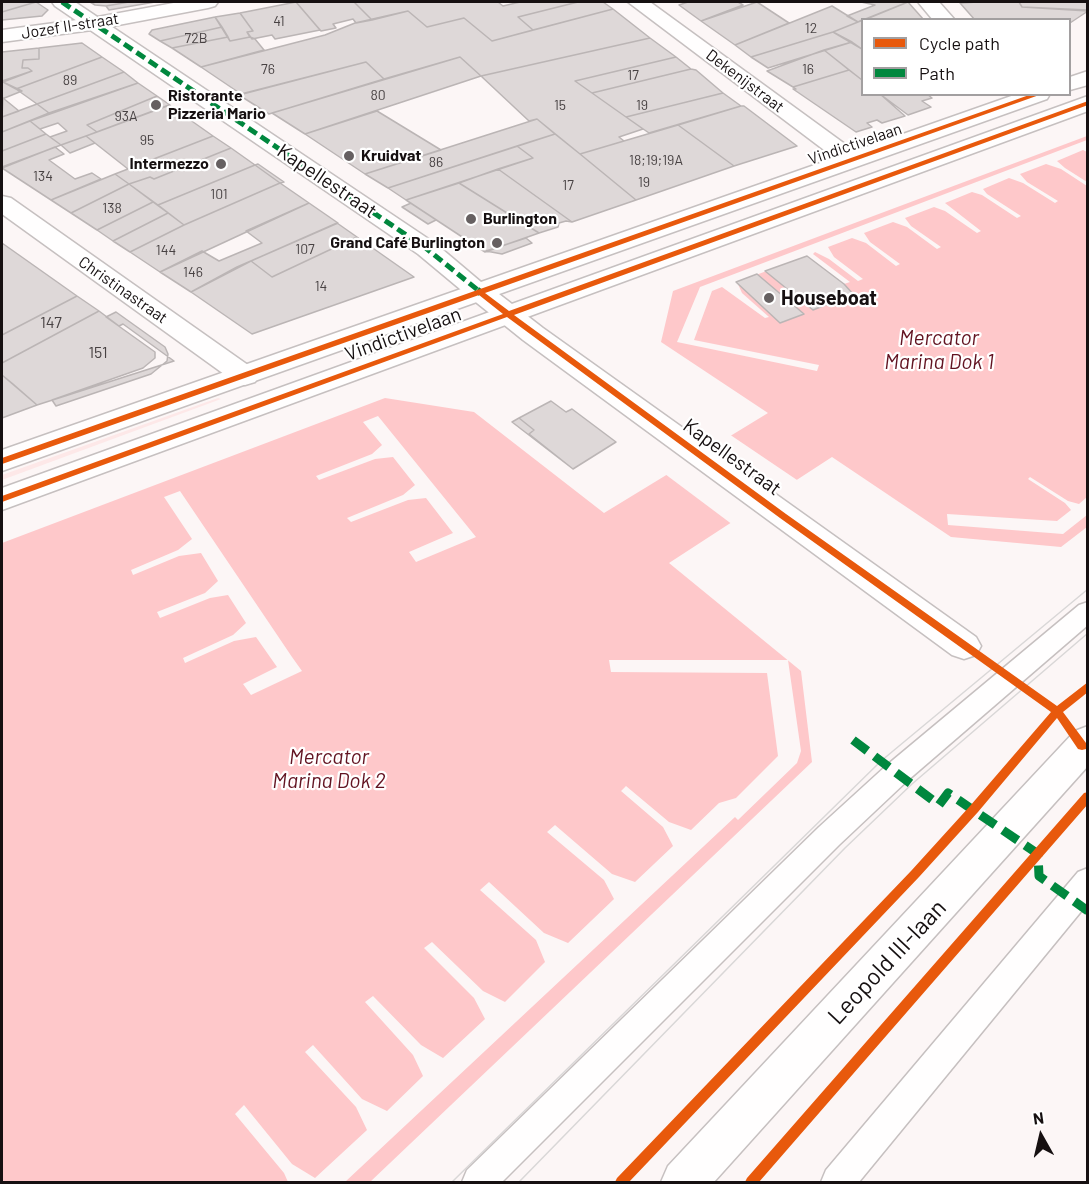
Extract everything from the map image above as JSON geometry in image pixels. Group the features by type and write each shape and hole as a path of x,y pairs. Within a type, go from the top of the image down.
{"street":[{"name":"Kapellestraat","path":"62,2 427,249 509,315 964,646"},
{"name":"Jozef II-straat","path":"2,36 92,24 208,2"},
{"name":"Dekenijstraat","path":"638,2 852,160"},
{"path":"928,2 943,18"},
{"path":"1071,84 1088,77"},
{"name":"Vindictivelaan","path":"2,461 482,293 1026,97"},
{"name":"Vindictivelaan","path":"2,499 1088,104"},
{"name":"Christinastraat","path":"2,203 245,376"},
{"path":"245,376 261,403"},
{"name":"Leopold III-laan","path":"684,1182 1086,747"}],"lane":[{"path":"479,1182 829,836 897,773 1088,611"},
{"path":"838,1182 1088,881"}],"shaded area":[{"path":"218,398 221,399 2,480 2,475"}],"water":[{"name":"Mercator Marina Dok 2","path":"1087,136 1087,527 1061,547 951,537 832,457 669,563 801,671 812,762 370,1182 2,1182 2,543 385,398 474,412 604,513 768,413 661,342 673,291"}],"pier":[{"path":"1087,140 1087,152 1083,150 1057,161 1087,182 1087,186 1061,169 1046,164 1020,174 1027,182 1058,201 1055,203 1023,183 1009,178 983,189 1021,216 1017,218 982,195 972,192 945,203 981,231 977,233 945,211 934,207 905,218 911,226 941,247 937,249 907,227 893,222 864,233 870,242 900,264 896,266 866,243 852,238 828,247 834,257 863,279 858,281 829,259 815,252 813,254 850,282 844,284 807,256 737,282 742,293 769,317 765,318 722,287 712,291 694,340 819,365 817,371 677,342 700,287"},
{"path":"378,416 476,537 416,562 409,552 453,533 426,498 408,500 351,522 347,518 403,495 415,485 393,457 375,459 319,480 316,476 372,454 382,445 363,422"},
{"path":"729,434 800,482 733,525 665,474"},
{"path":"1030,477 1068,501 1079,504 1087,497 1087,515 1063,534 948,525 947,514 1057,521 1071,510 1065,503 1028,479"},
{"path":"180,491 302,671 251,695 243,684 277,667 256,637 234,641 185,663 183,658 233,635 246,623 228,595 210,598 160,618 157,612 205,593 218,581 201,553 179,556 133,575 131,570 178,550 192,539 164,497"},
{"path":"609,660 788,660 801,751 797,763 738,820 735,817 345,1182 288,1182 284,1173 235,1114 244,1105 292,1164 315,1178 367,1130 356,1107 305,1052 313,1045 362,1099 387,1111 423,1076 413,1055 365,1002 373,996 421,1045 443,1058 485,1019 474,998 424,948 432,942 483,991 505,1002 545,962 536,940 480,890 489,882 544,933 568,943 614,899 604,880 547,832 555,825 612,874 635,882 673,846 663,827 621,791 626,786 669,822 691,830 719,803 736,798 778,756 767,673 611,672"}],"building":[{"path":"2,2 36,2 2,12"},
{"path":"36,2 48,10 42,16 2,20 2,12"},
{"path":"90,2 129,2 106,6"},
{"path":"129,2 155,2 109,10 106,6"},
{"path":"296,2 320,30 275,39 272,35 252,39 247,32 253,31 240,13"},
{"path":"296,2 354,2 372,20 356,23 353,19 333,24 336,28 321,31"},
{"path":"354,2 498,2 503,6 520,2 578,2 518,17 533,30 492,41 464,18 427,27 408,11 372,20"},
{"path":"578,2 603,2 613,9 533,30 518,17"},
{"path":"688,2 738,2 743,5 701,21 679,5"},
{"path":"757,2 789,23 735,45 701,21"},
{"path":"861,2 908,2 868,18 861,18 858,22 847,16 875,5"},
{"path":"908,2 922,18 869,18"},
{"path":"1019,2 1022,7 1088,11 1071,22 1071,18 973,18 960,3"},
{"path":"1019,2 1088,2 1088,10 1022,7"},
{"path":"832,6 858,22 751,57 735,45"},
{"path":"613,9 650,38 481,76 460,57 384,79 366,62 241,94 201,67 325,35 355,23 408,11 427,27 464,18 492,41"},
{"path":"240,13 253,31 247,32 250,37 230,41 215,17"},
{"path":"215,17 222,27 160,41 149,34 152,30"},
{"path":"861,20 861,48 833,32"},
{"path":"222,27 228,37 172,48 160,41"},
{"path":"833,32 852,42 768,68 751,57"},
{"path":"228,37 230,41 250,37 255,39 264,50 201,67 172,48"},
{"path":"650,38 676,57 575,81 643,129 619,137 624,141 580,154 537,119 529,121 481,76"},
{"path":"852,42 861,48 861,79 824,50"},
{"path":"82,43 102,57 16,89 3,82 32,71 22,68 23,60 39,59 39,48"},
{"path":"39,48 39,59 23,60 22,68 32,71 2,81 2,52"},
{"path":"824,50 849,70 793,87 767,71"},
{"path":"102,57 124,72 37,104 16,89"},
{"path":"460,57 481,76 305,134 272,113"},
{"path":"676,57 691,69 592,93 575,81"},
{"path":"366,62 384,79 269,114 239,95"},
{"path":"691,69 696,70 723,93 626,117 592,93"},
{"path":"849,70 861,79 861,96 882,96 905,116 882,123 877,120 867,123 872,127 856,132 793,87"},
{"path":"124,72 138,83 49,113 37,104"},
{"path":"3,82 22,91 2,99"},
{"path":"138,83 157,96 87,125 97,132 61,145 50,137 67,131 58,123 40,129 30,121"},
{"path":"723,93 741,106 649,133 626,117"},
{"path":"157,96 170,105 97,132 87,125"},
{"path":"883,96 930,96 932,98 922,101 931,107 908,115"},
{"path":"3,98 19,111 2,117"},
{"path":"37,104 49,113 2,132 2,117"},
{"path":"169,105 213,136 128,169 86,136"},
{"path":"741,106 797,146 734,166 678,125"},
{"path":"377,111 441,150 365,174 305,134"},
{"path":"537,119 555,134 388,188 365,174"},
{"path":"30,121 46,134 2,151 2,132"},
{"path":"678,125 734,166 636,200 580,154"},
{"path":"46,134 61,145 2,167 2,151"},
{"path":"555,134 636,200 572,222 498,169 533,158 517,146"},
{"path":"86,136 95,143 70,153 61,145"},
{"path":"213,136 231,148 154,179 150,177 129,184 115,174"},
{"path":"517,146 533,158 406,200 388,188"},
{"path":"55,147 64,154 49,160 75,179 92,173 101,179 51,200 2,168"},
{"path":"231,148 255,165 158,205 129,184 150,177 154,179"},
{"path":"258,164 284,182 280,183 255,165"},
{"path":"255,165 280,183 184,225 158,205"},
{"path":"498,169 572,222 559,223 558,227 539,233 459,183"},
{"path":"115,174 129,184 71,213 51,200"},
{"path":"280,183 309,203 160,272 130,252 184,225"},
{"path":"459,183 539,233 485,252 406,200"},
{"path":"129,184 153,202 97,230 71,213"},
{"path":"153,202 168,213 113,241 97,230"},
{"path":"309,203 338,223 237,267 191,292 160,272 202,251 219,261 262,243 246,231"},
{"path":"411,203 436,220 428,224 402,207"},
{"path":"168,213 184,225 130,252 113,241"},
{"path":"337,223 357,237 272,277 251,261"},
{"path":"357,237 414,277 252,334 191,292 251,261 272,277"},
{"path":"526,238 532,243 502,254 486,251"},
{"path":"2,243 77,296 2,335"},
{"path":"807,256 844,284 853,294 813,310 765,271"},
{"name":"Houseboat","path":"757,274 804,314 780,323 736,282"},
{"path":"77,296 99,311 2,363 2,335"},
{"path":"99,311 119,326 123,324 174,361 37,405 2,375 2,363"},
{"path":"116,312 165,347 168,354 167,361 151,374 56,406 52,400 143,368 155,358 155,352 106,317"},
{"path":"2,375 13,384 37,405 2,418"},
{"path":"551,401 566,412 572,409 616,442 573,469 529,434 534,430 519,418"},
{"path":"519,418 534,430 529,434 573,469 512,422"}],"tram line":[{"path":"452,1182 881,761 1088,589"},
{"path":"519,1182 845,848 912,784 1088,633"}],"marked path":[{"path":"62,2 427,249 481,293"},
{"path":"853,740 939,805 948,793 1038,854 1039,876 1088,911"}],"cycle path":[{"path":"2,461 1033,96"},
{"path":"2,499 1088,103"},
{"path":"481,293 533,334 783,516 1057,711 1082,746"},
{"path":"621,1182 915,874 1057,711 1088,686"},
{"path":"751,1182 1088,796"}],"place":[{"name":"Ristorante Pizzeria Mario","path":"156,105"},
{"name":"Kruidvat","path":"349,156"},
{"name":"Intermezzo","path":"221,164"},
{"name":"Burlington","path":"471,219"},
{"name":"Grand Café Burlington","path":"497,243"},
{"name":"Houseboat","path":"769,298"}],"water label":[{"name":"Mercator Marina Dok 1","path":"939,350"}]}
